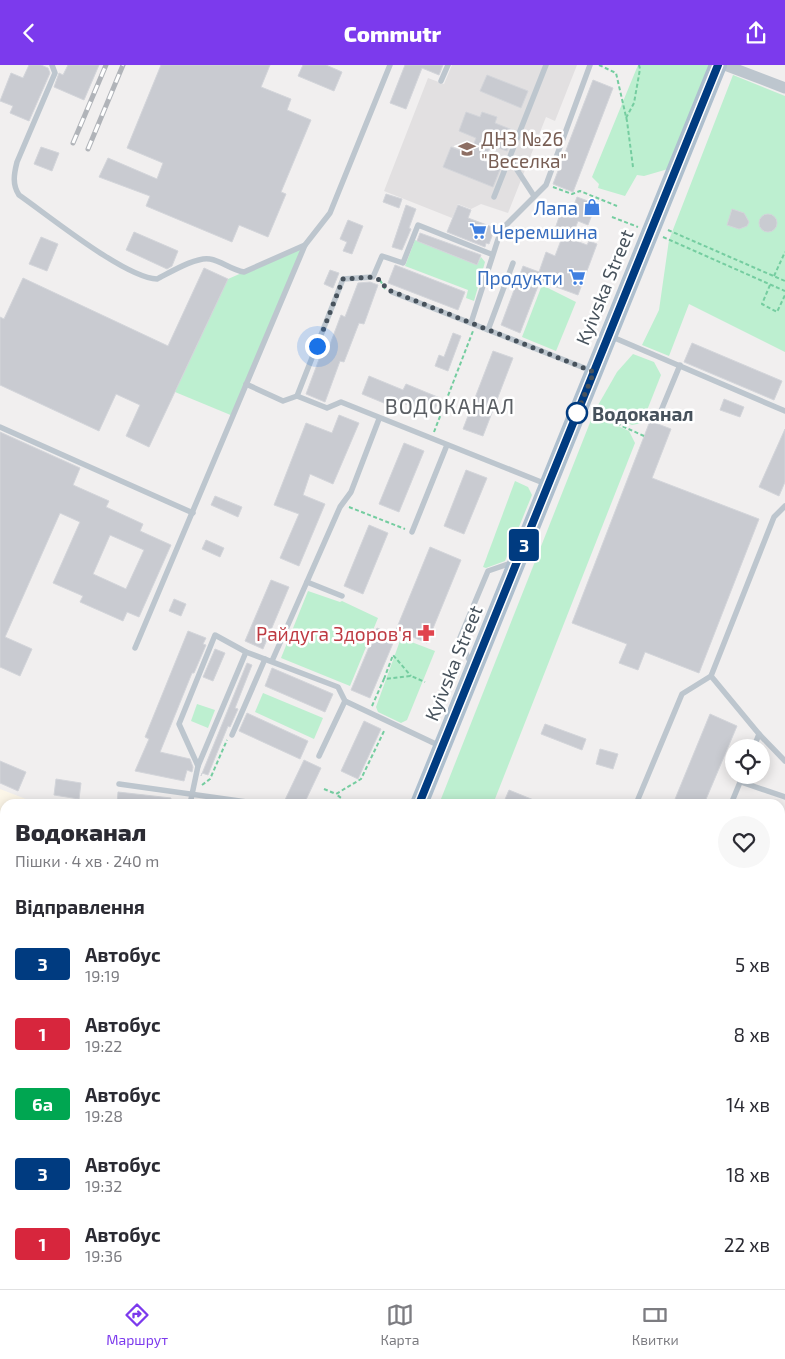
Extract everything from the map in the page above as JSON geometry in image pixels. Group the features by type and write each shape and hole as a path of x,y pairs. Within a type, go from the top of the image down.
{"main road":[{"name":"Kyivska Street","path":"421,799 718,65"}],"street":[{"path":"725,65 785,88"}],"lane":[{"path":"52,65 55,73 17,162 14,181 15,189 19,195 118,266 151,279 157,279 201,259 210,259 234,271 244,272 305,245"},
{"path":"135,648 305,245 330,213 390,65"},
{"path":"441,81 448,65"},
{"path":"494,197 546,65"},
{"path":"473,324 491,254 501,230 546,185 590,65"},
{"path":"510,159 534,196"},
{"path":"297,396 343,279 373,277 382,256 403,263 418,225 491,254"},
{"path":"488,329 513,263"},
{"path":"392,291 594,372"},
{"path":"608,336 785,411"},
{"path":"658,418 680,365"},
{"path":"246,384 283,401 297,396 327,408 341,402 549,485"},
{"path":"272,661 342,504 351,492 380,419"},
{"path":"0,427 193,513"},
{"path":"412,532 447,445"},
{"path":"638,799 682,694 711,676 774,517 785,507"},
{"path":"474,669 459,640 488,571 518,561"},
{"path":"306,582 342,596"},
{"path":"198,767 179,724 215,635 246,652 338,687 344,701 442,747"},
{"path":"191,799 198,767 246,652"},
{"path":"232,735 265,659"},
{"path":"711,676 759,734 785,761"},
{"path":"319,756 344,701"},
{"path":"757,739 759,734"},
{"path":"118,783 239,799"},
{"path":"734,799 740,784"},
{"path":"747,784 785,797"}],"path":[{"path":"599,65 616,73 626,118 633,167"},
{"path":"626,118 634,103 640,69 639,65"},
{"path":"546,185 572,194 580,191 617,206"},
{"path":"668,230 785,281"},
{"path":"665,238 785,291"},
{"path":"774,276 785,252"},
{"path":"373,277 382,281 386,289 392,291"},
{"path":"770,285 762,304 777,312 785,295"},
{"path":"431,439 473,324"},
{"path":"593,413 644,436"},
{"path":"342,504 412,532"},
{"path":"369,712 393,655 410,677"},
{"path":"384,679 410,677 425,682"},
{"path":"336,794 361,779 389,722"},
{"path":"192,793 210,779 224,742 232,735"},
{"path":"324,789 336,794 341,799"}],"shaded area":[{"name":"ДНЗ №26 \"Веселка\"","path":"452,65 577,65 555,121 546,117 508,213 481,204 471,209 458,204 452,218 384,191 428,78 444,84"},
{"path":"0,789 26,799 0,799"}],"green space":[{"path":"638,65 710,65 668,169 644,176 637,175 625,196 598,188 599,184 592,177"},
{"path":"733,75 785,96 785,352 689,304 669,356 642,345 659,310 669,240"},
{"path":"415,240 477,265 481,257 485,262 474,301 466,298 468,290 405,266"},
{"path":"305,245 233,416 175,392 228,279"},
{"path":"542,285 576,302 556,351 522,337"},
{"path":"633,354 654,362 661,375 642,423 632,425 598,411 597,407 617,372"},
{"path":"593,415 629,431 635,443 495,799 441,799"},
{"path":"515,481 528,487 532,495 505,561 486,568 483,567"},
{"path":"308,591 340,602 342,601 378,618 350,686 281,658"},
{"path":"401,638 435,651 407,720 401,723 378,712 376,707"},
{"path":"263,693 323,718 314,739 255,712"},
{"path":"197,704 215,710 208,728 191,721"}],"building":[{"path":"29,65 41,65 48,68 50,73 29,121 10,113 13,106 0,101 11,73 23,78"},
{"path":"68,65 99,65 84,100 54,87 59,73 63,75"},
{"path":"161,65 270,65 261,87 291,99 287,110 311,120 281,192 286,194 268,237 239,225 232,242 146,206 150,196 99,177 108,158 157,179 163,163 127,148"},
{"path":"303,65 326,65 342,72 334,91 298,76"},
{"path":"405,65 443,65 439,75 422,68 406,109 390,103"},
{"path":"487,75 528,91 521,108 480,91"},
{"path":"593,80 613,88 573,192 553,184"},
{"path":"466,112 480,117 482,112 497,117 495,123 515,131 507,151 491,145 484,161 501,167 493,187 443,167 451,147 470,154 476,138 459,131"},
{"path":"41,147 59,153 52,171 34,164"},
{"path":"386,194 402,199 399,208 383,202"},
{"path":"577,197 596,204 588,225 578,221 571,239 587,245 589,241 597,244 578,295 540,281 520,333 501,325 523,266 539,272 546,252 555,256 563,235 554,232 560,214 569,218"},
{"path":"406,205 416,209 409,228 411,229 402,250 392,247"},
{"path":"458,205 471,210 468,218 495,228 489,244 486,243 485,247 447,232"},
{"path":"732,209 744,213 749,222 747,226 739,229 727,225"},
{"path":"768,214 774,217 777,223 774,229 768,232 762,229 759,223 762,217"},
{"path":"348,220 363,226 352,254 343,251 347,242 340,239"},
{"path":"134,232 178,251 172,266 167,269 126,250"},
{"path":"420,233 481,255 477,265 417,241"},
{"path":"41,237 58,244 47,271 29,264"},
{"path":"395,265 465,292 458,310 388,283"},
{"path":"204,268 228,279 149,447 126,436 140,405 116,394 99,431 0,385 0,317 4,319 23,278 168,346"},
{"path":"330,270 339,273 333,288 324,284"},
{"path":"370,282 378,285 364,324 359,323 344,362 340,361 325,402 306,394 321,354 326,355 341,315 345,317 358,283"},
{"path":"453,333 461,336 448,371 435,366 439,355 444,357"},
{"path":"692,343 782,381 774,400 684,362"},
{"path":"493,351 513,358 483,436 463,429"},
{"path":"369,376 403,390 406,384 440,398 432,415 398,401 396,408 362,394"},
{"path":"724,399 744,407 740,417 720,410"},
{"path":"339,415 359,423 333,484 310,474 303,495 325,504 299,566 280,558 299,514 274,505 306,423 332,433"},
{"path":"650,421 671,429 652,478 759,519 699,673 645,652 638,670 619,663 627,644 572,623"},
{"path":"785,429 785,482 779,496 759,487"},
{"path":"0,432 80,468 73,485 109,501 106,507 143,524 140,531 171,545 139,617 127,612 123,621 80,602 83,596 53,583 80,522 60,513 5,637 32,649 20,676 0,667","holes":["110,535 144,550 126,589 93,574"]},
{"path":"404,443 424,451 399,512 379,504"},
{"path":"466,470 487,478 464,534 444,526"},
{"path":"215,496 242,507 238,517 211,505"},
{"path":"369,525 388,533 363,594 344,586"},
{"path":"206,540 224,548 220,557 202,549"},
{"path":"430,547 461,560 427,643 396,630"},
{"path":"271,580 289,587 263,649 245,641"},
{"path":"174,599 186,604 181,616 169,611"},
{"path":"377,628 396,636 370,698 351,690"},
{"path":"188,631 206,638 203,644 206,645 194,673 192,673 160,752 190,759 193,767 192,772 187,770 184,781 135,771 149,739 145,737"},
{"path":"215,649 225,653 213,681 203,677"},
{"path":"247,663 252,665 235,708 238,709 230,727 228,726 208,775 202,773"},
{"path":"272,668 333,694 325,712 265,686"},
{"path":"247,713 308,741 300,759 239,731"},
{"path":"710,714 737,726 732,739 725,739 725,754 706,799 675,799"},
{"path":"364,721 381,729 358,779 341,771"},
{"path":"545,724 586,739 582,750 541,734"},
{"path":"600,749 618,754 613,769 596,764"},
{"path":"304,760 321,768 306,799 285,799"},
{"path":"0,761 26,772 18,791 0,783"},
{"path":"56,779 81,783 79,799 54,795"},
{"path":"509,790 531,799 505,799"},
{"path":"118,792 171,798 171,799 117,799"}],"railway":[{"path":"73,143 106,65"},
{"path":"88,149 123,65"}],"bus line":[{"name":"3","path":"421,799 718,65"}],"place":[{"name":"ДНЗ №26 \"Веселка\"","path":"467,149"},
{"name":"Лапа","path":"592,207"},
{"name":"Черемшина","path":"478,231"},
{"name":"Продукти","path":"577,277"},
{"name":"Водоканал","path":"577,413"},
{"name":"Райдуга Здоров'я","path":"426,633"}],"district":[{"name":"ВОДОКАНАЛ","path":"450,405"}],"route":[{"path":"317,346 343,279 373,277 382,281 386,289 594,372 577,413"}]}
